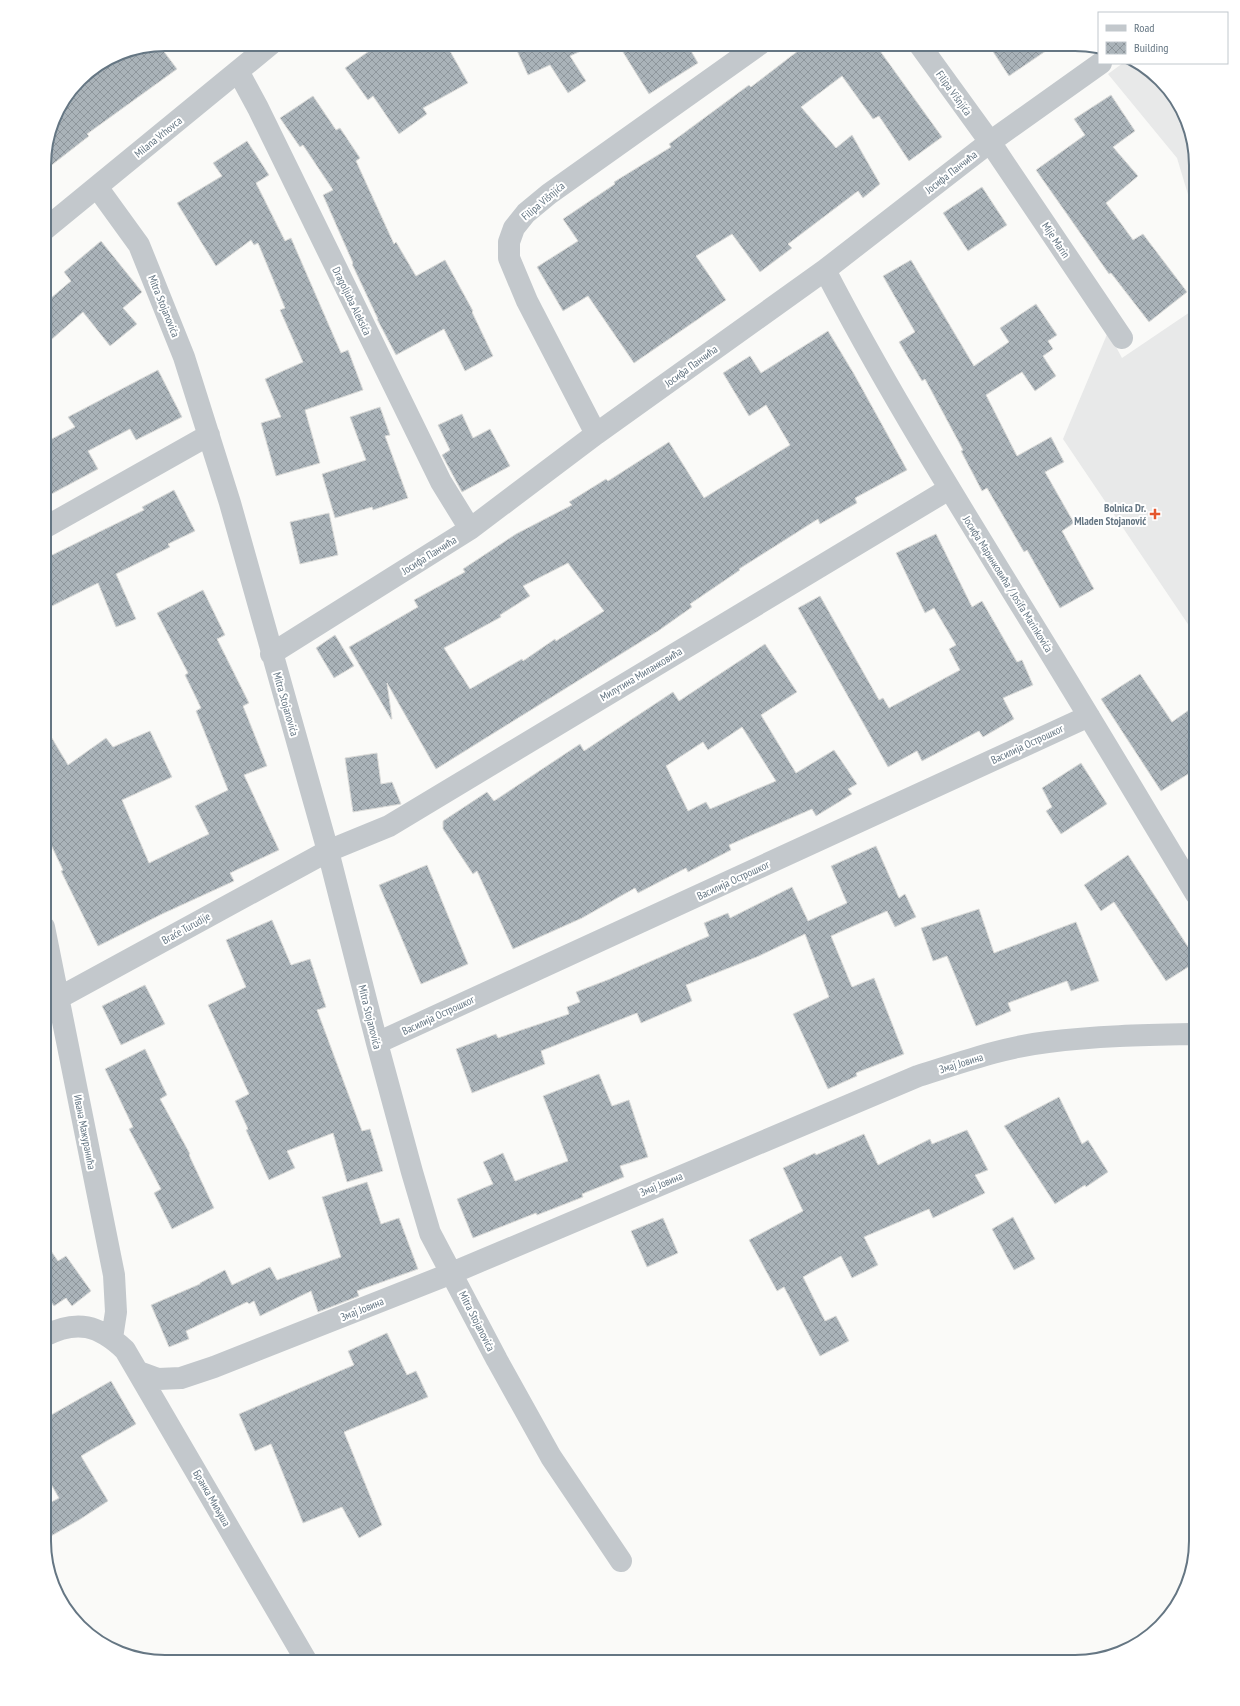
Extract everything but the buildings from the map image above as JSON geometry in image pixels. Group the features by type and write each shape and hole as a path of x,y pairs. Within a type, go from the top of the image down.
{"street":[{"name":"Milana Vrhovca","path":"51,224 262,51"},
{"name":"Filipa Višnjića","path":"596,434 527,301 509,258 509,242 514,228 526,212 549,194 750,51"},
{"name":"Filipa Višnjića","path":"924,51 990,142"},
{"name":"Јосифа Панчића","path":"271,654 470,529 596,434 825,270 990,142 1101,64"},
{"name":"Dragoljuba Aleksića","path":"238,71 258,108 441,482 470,529"},
{"name":"Mije Marin","path":"990,142 1122,338"},
{"name":"Mitra Stojanovića","path":"97,187 138,245 184,357 209,435 230,504 271,654 328,851 377,1043 430,1233 497,1360 551,1457 621,1561"},
{"name":"Јосифа Маринковића / Josifa Marinkovića","path":"825,270 853,324 949,489 1089,716 1189,882"},
{"path":"51,524 209,435"},
{"name":"Милутина Миланковића","path":"328,851 389,826 949,489"},
{"name":"Василија Острошког","path":"377,1043 1089,716"},
{"name":"Braće Turudije","path":"51,1002 328,851"},
{"name":"Ивана Мажуранића","path":"51,1002 114,1275 116,1312 112,1338"},
{"name":"Змај Јовина","path":"139,1372 158,1379 181,1378 214,1367 452,1273 918,1076 989,1054 1046,1042 1128,1036 1189,1034"},
{"path":"51,1334 76,1326 92,1328 112,1338"},
{"name":"Бранка Миљуша","path":"112,1338 124,1350 139,1372 303,1655"}],"shaded area":[{"path":"1122,64 1132,66 1156,84 1174,108 1185,135 1188,150 1189,198 1177,158 1108,74"},
{"name":"Bolnica Dr. Mladen Stojanović","path":"1189,313 1189,626 1063,439 1108,332 1122,358"}],"place":[{"name":"Bolnica Dr. Mladen Stojanović","path":"1155,514"}]}
